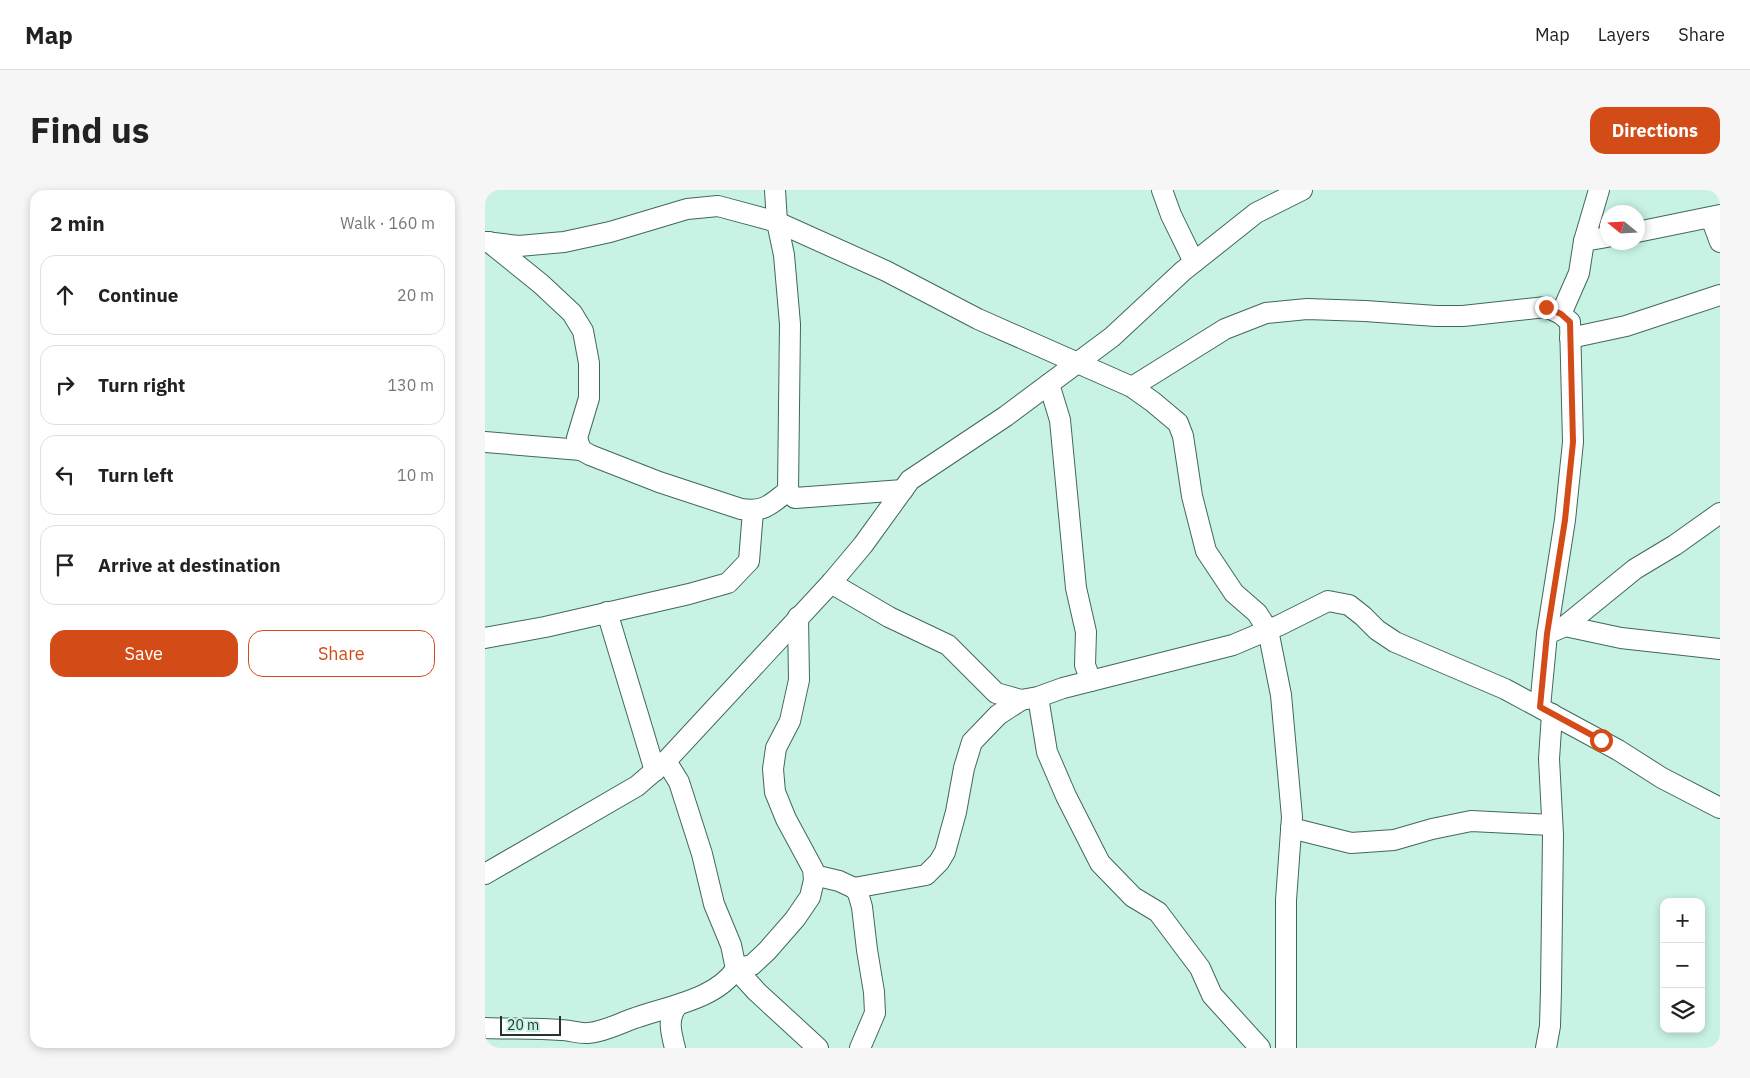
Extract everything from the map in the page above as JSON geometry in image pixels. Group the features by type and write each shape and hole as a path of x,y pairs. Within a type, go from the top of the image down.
{"street":[{"path":"775,190 777,222 784,255 790,324 788,490 795,498 903,490"},
{"path":"1161,190 1194,262"},
{"path":"485,874 637,786 661,766 863,546 910,480 1006,416 1113,337 1194,262 1256,213 1302,190"},
{"path":"1561,314 1579,273 1584,241 1599,190"},
{"path":"487,242 519,246 564,242 610,232 687,208 718,206 777,222 887,270 978,320 1079,362 1133,387 1178,422 1183,436 1192,496 1206,551 1234,593 1257,613 1268,630 1281,695 1292,817 1286,900 1286,1048"},
{"path":"1645,230 1716,216 1720,242"},
{"path":"1584,241 1600,238"},
{"path":"487,242 541,284 572,313 583,331 589,363 589,398 577,438 581,450"},
{"path":"1570,338 1626,326 1720,295"},
{"path":"1133,387 1225,329 1266,313 1307,309 1463,316 1546,307 1561,314 1570,322 1573,442 1556,630 1546,710 1552,825 1553,892 1550,1026 1546,1048"},
{"path":"1049,384 1060,420 1076,588 1086,632 1085,665 1091,681"},
{"path":"485,442 581,450 590,456 659,482 741,509 753,511 763,510 788,490"},
{"path":"485,638 545,627 689,594 728,583 749,561 753,511"},
{"path":"1556,630 1635,568 1675,545 1718,516"},
{"path":"831,582 889,617 949,645 996,693 1030,698"},
{"path":"854,888 925,875 939,862 945,852 972,742 997,715 1030,698 1233,645 1328,602 1349,605 1377,630 1395,642 1505,689 1618,750 1662,778 1720,808"},
{"path":"607,612 661,766 679,782 702,854 714,904 731,945 736,969 757,992 818,1048"},
{"path":"485,1028 563,1030 587,1033 601,1031 637,1017 677,1006 726,982 736,969 752,965 795,919 810,897 814,875 813,869 786,819 775,792 773,769 776,748 790,721 799,680 798,617"},
{"path":"1556,630 1720,649"},
{"path":"1030,698 1047,752 1066,796 1100,862 1133,897 1158,912 1200,968 1212,995 1260,1048"},
{"path":"1291,828 1351,843 1394,840 1432,829 1471,821 1552,825"},
{"path":"814,875 839,881 854,888 858,893 862,907 875,1012 860,1048"},
{"path":"675,1048 670,1020 672,1012 677,1006"}],"route":[{"path":"1546,307 1561,314 1570,322 1573,442 1565,520 1547,634 1540,707 1601,740"}]}
